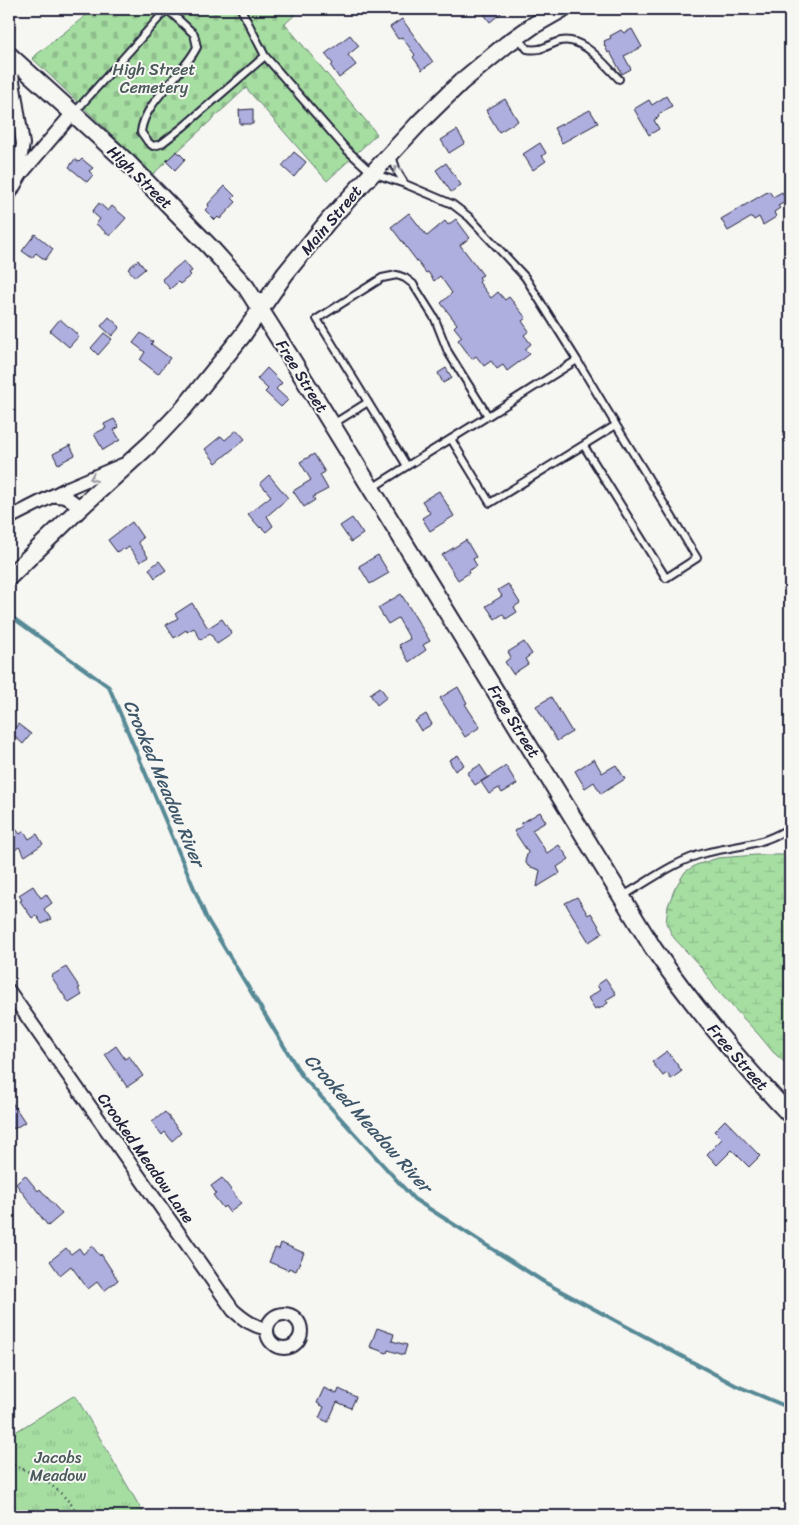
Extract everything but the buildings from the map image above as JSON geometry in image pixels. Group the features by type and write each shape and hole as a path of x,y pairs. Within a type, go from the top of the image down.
{"main road":[{"name":"Main Street","path":"9,577 184,408 242,336 286,274 329,220 391,152 461,82 518,36 562,9"},
{"name":"High Street","path":"9,55 168,202 246,287 260,309"},
{"name":"Free Street","path":"260,309 654,948 699,1013 743,1065 790,1115"}],"street":[{"path":"9,55 21,120 23,144 16,182"},
{"path":"9,195 26,167 74,114"},
{"name":"Main Street","path":"9,518 70,488 130,462"},
{"path":"56,496 64,496 71,499 80,508"},
{"name":"Crooked Meadow Lane","path":"9,991 233,1310 244,1320 255,1326 267,1329"}],"lane":[{"path":"74,114 167,9 194,34 197,46 184,67 144,118 141,132 153,146 161,144 183,128 265,56"},
{"path":"241,9 265,56 346,149 372,173 405,184 452,204 469,217 525,277 698,558 666,578 584,446"},
{"path":"518,36 527,49 537,51 559,41 572,40 588,49 619,79"},
{"path":"391,152 397,170 405,184"},
{"path":"407,466 316,319 382,278 398,275 406,278 413,284 435,319 448,352 488,416"},
{"path":"371,488 577,360"},
{"path":"332,425 368,402"},
{"path":"451,439 490,504 616,425"},
{"path":"622,897 682,861 705,853 755,844 786,830"}],"path":[{"path":"9,1463 27,1470 53,1485 80,1516"}],"green space":[{"name":"High Street Cemetery","path":"94,9 301,9 285,24 377,134 327,181 246,88 153,174 32,58"},
{"path":"790,855 790,1067 773,1052 717,990 701,967 674,938 666,923 668,906 675,888 685,872 696,865 718,858"},
{"name":"Jacobs Meadow","path":"75,1395 145,1516 9,1516 9,1436"}],"waterway":[{"name":"Crooked Meadow River","path":"9,615 109,687 207,919 302,1076 414,1199 544,1282 735,1385 790,1408"}]}
